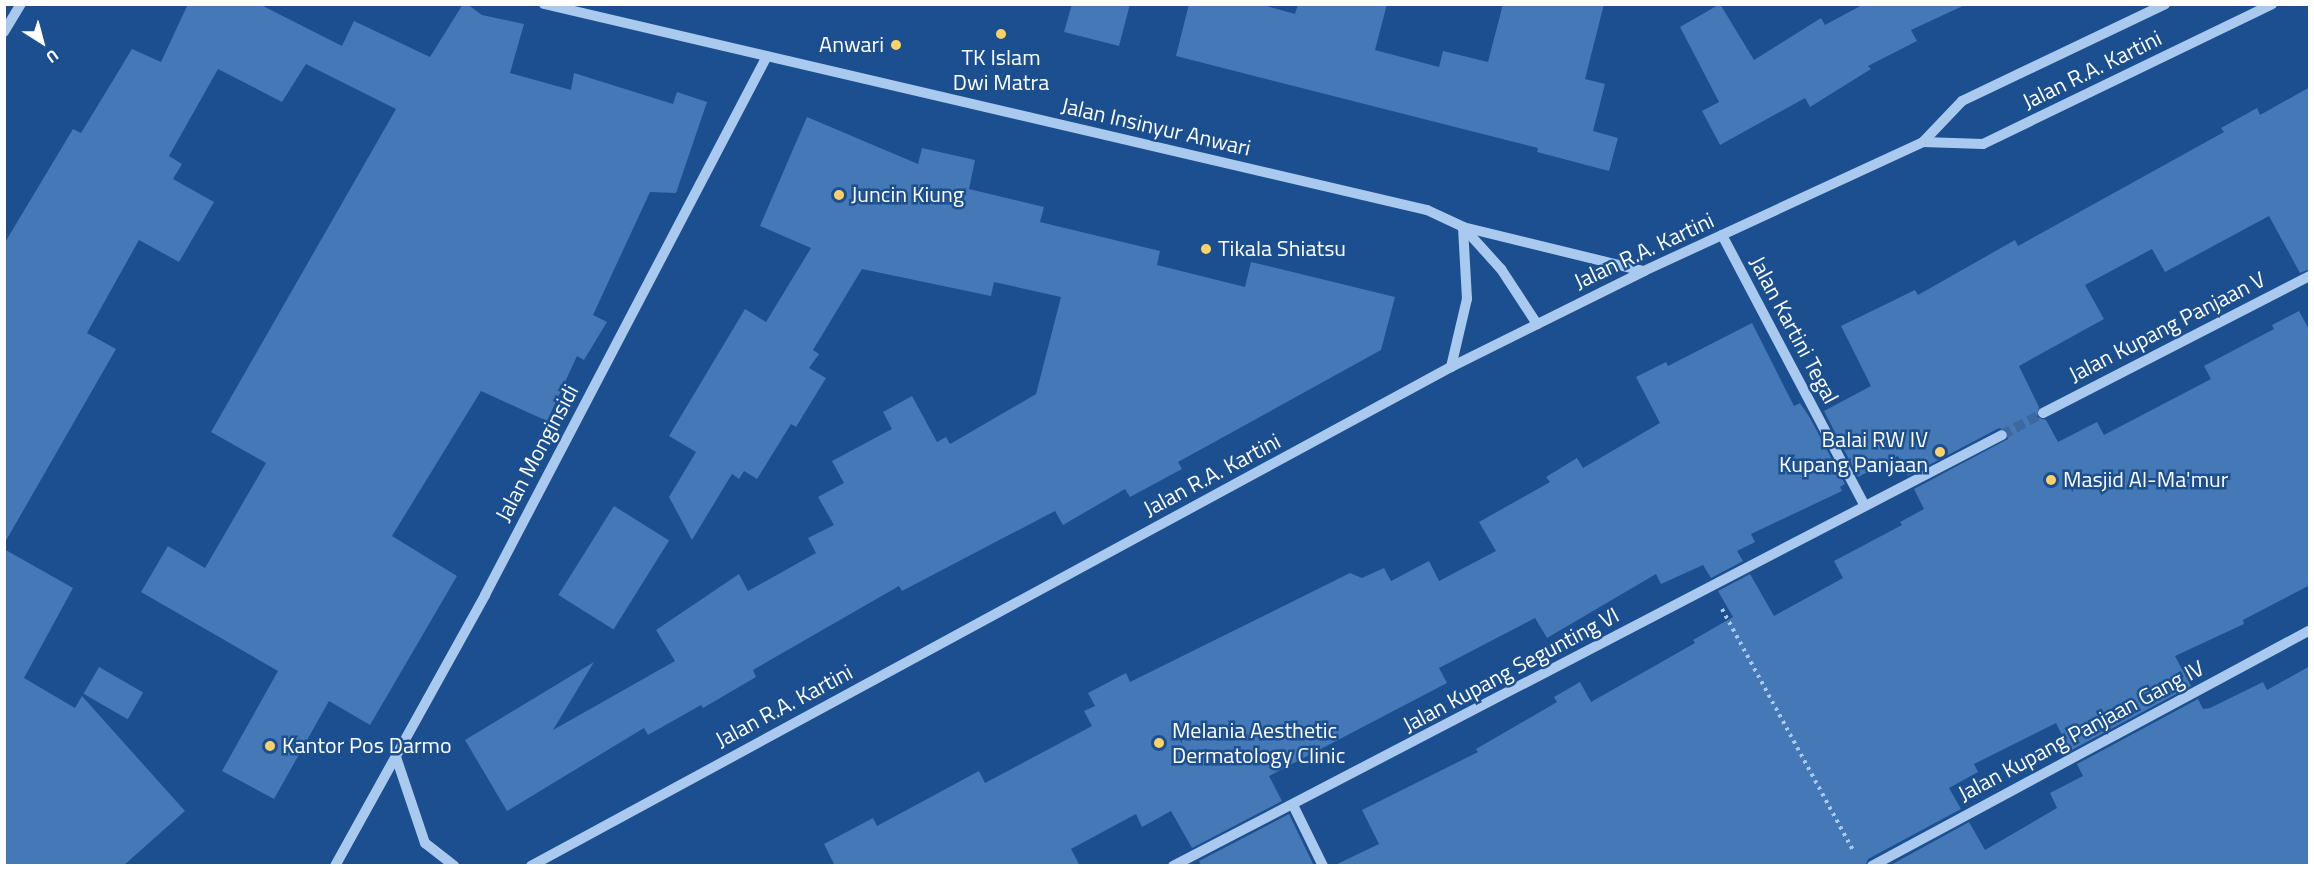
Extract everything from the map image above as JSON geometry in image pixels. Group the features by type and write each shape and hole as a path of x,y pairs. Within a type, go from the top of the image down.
{"street":[{"path":"4,32 21,4"},
{"name":"Jalan Insinyur Anwari","path":"544,4 1426,210 1463,227 1501,269 1537,324"},
{"name":"Jalan R.A. Kartini","path":"531,866 1450,367 1644,272 1923,142 1962,101 2165,4"},
{"name":"Jalan R.A. Kartini","path":"1923,142 1983,144 2272,4"},
{"name":"Jalan Monginsidi","path":"335,866 396,757 767,56"},
{"path":"1450,367 1467,299 1463,227 1644,272"},
{"name":"Jalan Kartini Tegal","path":"1722,235 1865,506"},
{"name":"Jalan Kupang Panjaan V","path":"2043,413 2310,276"},
{"path":"1865,506 2002,435"},
{"name":"Jalan Kupang Segunting VI","path":"1173,866 1865,506"},
{"name":"Jalan Kupang Panjaan Gang IV","path":"1872,866 2310,630"},
{"path":"396,757 414,819 425,843 454,866"},
{"path":"1293,805 1323,866"}],"path":[{"path":"1710,588 1856,855"}],"building":[{"path":"188,4 259,4 342,46 354,21 430,57 463,4 467,4 482,15 524,24 510,73 571,90 574,73 673,104 677,92 707,102 676,193 650,192 593,315 607,322 584,360 577,356 547,421 481,391 392,536 457,576 370,725 329,701 274,799 222,771 278,671 141,592 168,546 205,568 266,463 211,432 396,109 306,64 282,102 218,69 169,156 182,164 173,179 214,202 179,262 139,240 87,333 116,349 4,544 4,244 73,129 81,133 132,49 161,62"},
{"path":"1072,4 1130,4 1119,46 1064,32"},
{"path":"1189,4 1259,4 1295,14 1298,4 1387,4 1375,50 1439,67 1443,51 1488,62 1503,4 1604,4 1585,79 1605,84 1593,131 1618,138 1609,171 1537,152 1538,148 1176,56"},
{"path":"1720,4 1754,60 1821,18 1825,25 1864,4 1967,4 1911,30 1917,41 1868,66 1871,69 1810,107 1805,98 1720,145 1702,111 1719,102 1680,27"},
{"path":"2310,87 2310,269 2300,273 2269,216 2165,272 2152,249 2085,285 2104,319 2019,366 2039,407 2037,417 2046,420 2058,442 2097,422 2104,435 2211,379 2204,366 2274,329 2272,325 2299,311 2310,331 2310,585 2243,620 2244,624 2175,656 2191,686 2070,751 2056,723 1974,764 1978,772 1949,788 1961,809 1868,859 1865,866 1333,866 1379,844 1362,810 1478,752 1476,749 1557,702 1554,697 1580,682 1591,702 1695,643 1693,640 1733,617 1718,591 1750,574 1774,616 1843,578 1834,561 1902,525 1900,522 1924,509 1914,489 2008,439 2008,431 1999,428 1908,476 1898,456 1858,477 1824,411 1871,386 1841,326 1915,290 1918,295 2015,240 2018,246 2224,132 2221,128 2257,108 2260,115"},
{"path":"807,117 918,164 922,148 975,160 969,189 1044,207 1040,222 1160,251 1157,265 1245,287 1251,262 1395,297 1381,350 1178,462 1182,469 1130,497 1125,489 1063,525 1055,511 902,591 899,586 753,670 756,677 703,708 701,705 648,735 644,728 507,811 465,740 594,662 553,730 675,661 656,630 739,574 748,591 816,553 808,538 834,525 818,497 844,483 832,461 892,429 883,412 912,396 937,442 946,437 950,444 1036,394 1061,297 994,282 991,296 862,269 813,350 819,354 809,368 826,378 796,427 791,424 757,479 744,471 739,479 732,474 692,540 669,497 696,452 669,436 745,309 766,322 811,248 760,226"},
{"path":"1752,323 1794,406 1800,403 1810,418 1845,484 1840,487 1842,491 1751,534 1755,542 1737,551 1743,561 1711,578 1703,565 1661,584 1656,574 1547,638 1535,618 1439,668 1447,683 1269,776 1282,801 1192,848 1171,811 1142,827 1136,814 1071,849 1080,866 835,866 824,844 873,818 877,826 979,771 985,783 1092,726 1084,711 1095,706 1088,693 1126,673 1130,682 1350,573 1362,578 1384,568 1391,581 1429,561 1439,581 1496,551 1479,522 1550,482 1546,477 1577,458 1583,468 1660,423 1636,377 1666,362 1668,366"},
{"path":"614,506 669,540 613,629 558,595"},
{"path":"4,549 73,588 24,678 75,708 82,696 185,811 123,866 4,866"},
{"path":"2310,666 2310,866 1889,866 1969,822 1985,850 2057,808 2050,793 2083,776 2077,764 2198,699 2203,709 2210,708 2263,682 2267,690"},
{"path":"99,667 143,692 128,719 84,694"},
{"path":"1289,814 1314,866 1201,866 1199,861"}],"tunnel":[{"path":"2002,435 2043,413"}],"place":[{"name":"TK Islam Dwi Matra","path":"1001,34"},
{"name":"Anwari","path":"896,45"},
{"name":"Juncin Kiung","path":"839,195"},
{"name":"Tikala Shiatsu","path":"1206,249"},
{"name":"Balai RW IV Kupang Panjaan","path":"1940,452"},
{"name":"Masjid Al-Ma'mur","path":"2051,480"},
{"name":"Melania Aesthetic Dermatology Clinic","path":"1159,743"},
{"name":"Kantor Pos Darmo","path":"270,746"}]}
